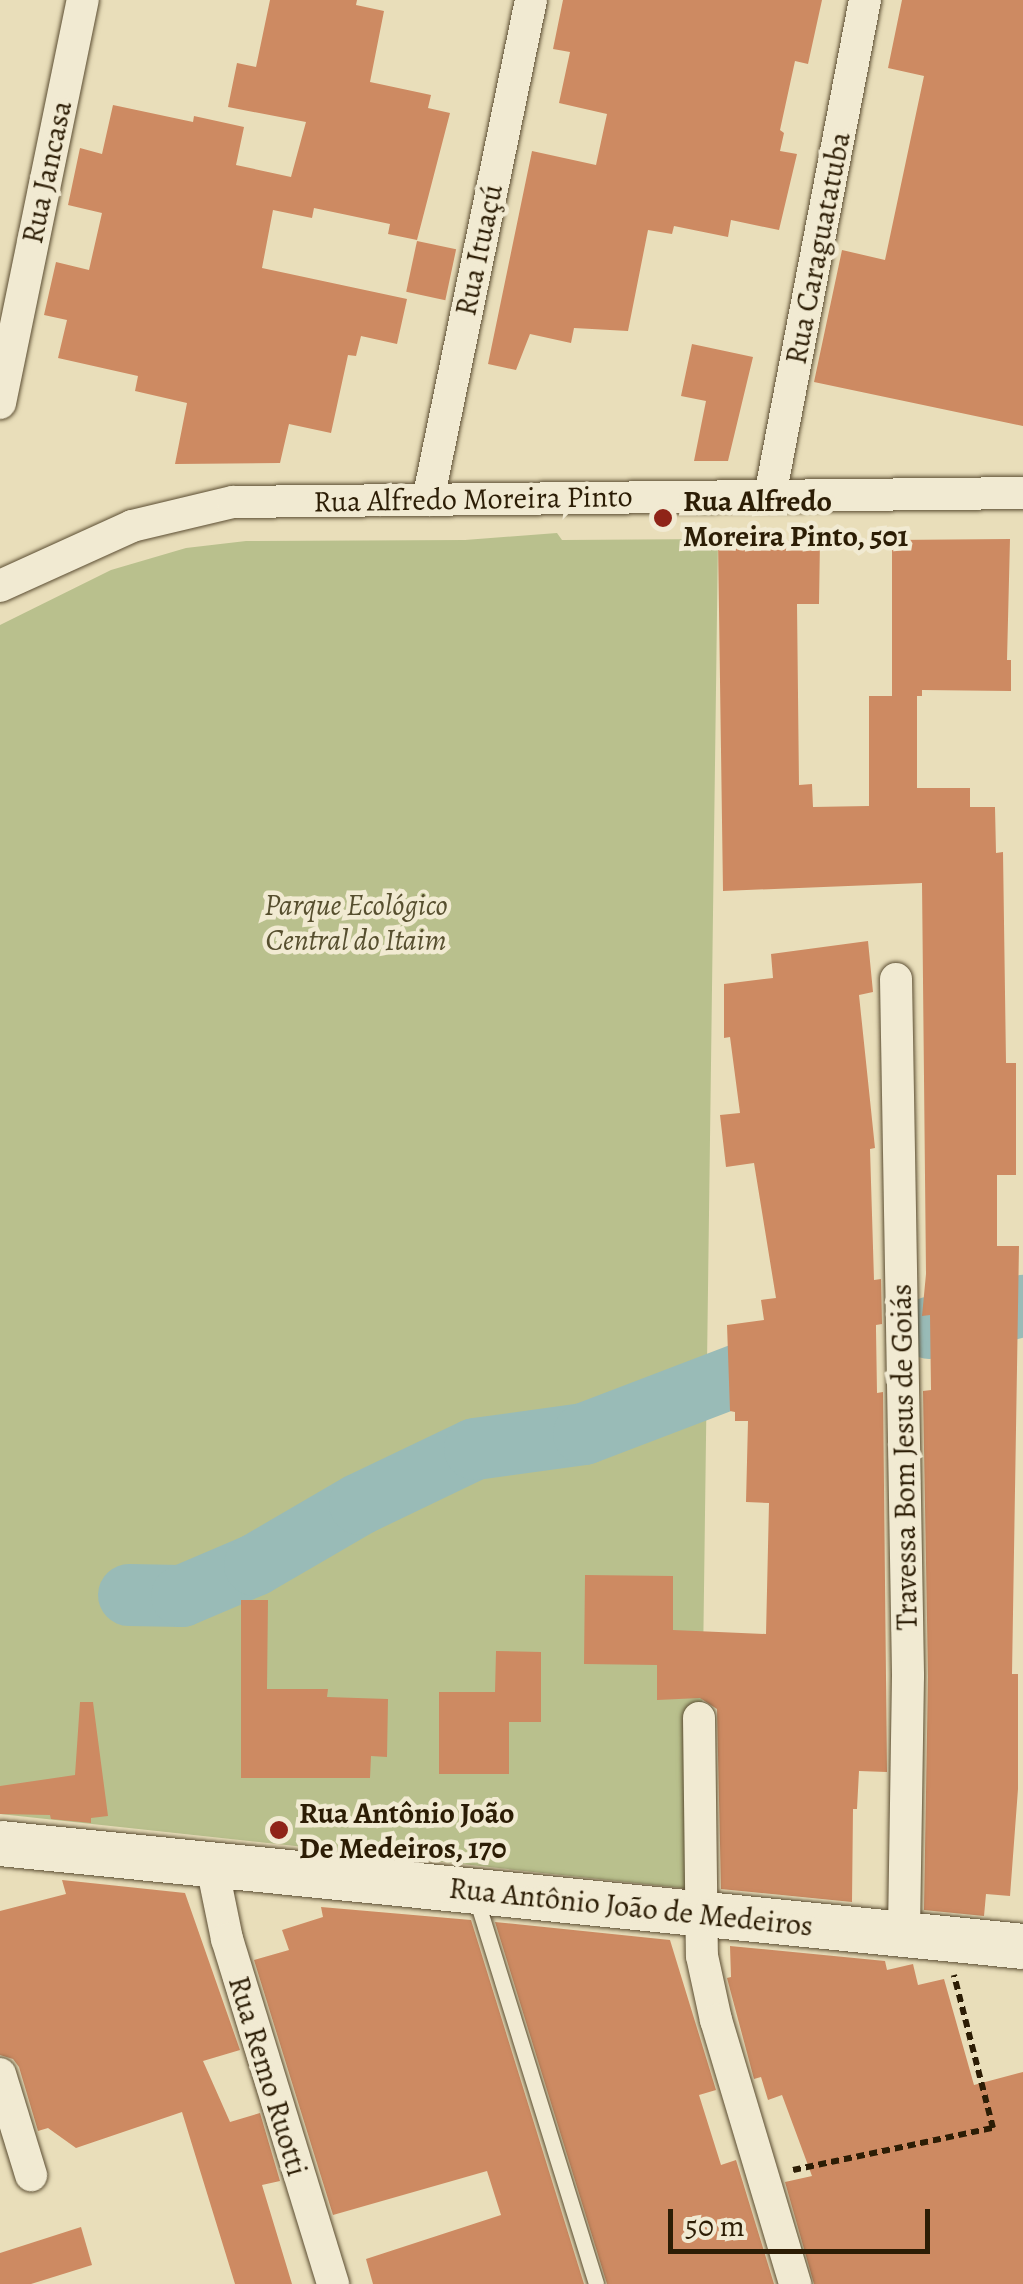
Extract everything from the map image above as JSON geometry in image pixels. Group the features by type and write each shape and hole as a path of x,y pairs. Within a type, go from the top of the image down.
{"street":[{"name":"Rua Jancasa","path":"0,403 82,0"},
{"name":"Rua Ituaçú","path":"428,500 531,0"},
{"name":"Rua Caraguatatuba","path":"770,496 865,0"},
{"name":"Rua Alfredo Moreira Pinto","path":"0,586 132,526 232,502 1023,493"},
{"name":"Travessa Bom Jesus de Goiás","path":"896,979 908,1676 924,1938"},
{"path":"700,1718 700,1914 708,1988 795,2284"},
{"name":"Rua Antônio João de Medeiros","path":"0,1843 1023,1946"},
{"name":"Rua Remo Ruotti","path":"212,1866 227,1939 333,2284"},
{"path":"0,2074 31,2175"}],"lane":[{"path":"474,1891 478,1917 596,2284"}],"path":[{"path":"766,2175 993,2128 924,1938"}],"green space":[{"name":"Parque Ecológico Central do Itaim","path":"557,533 562,540 718,539 700,1890 0,1814 0,625 111,570 186,548 246,541 465,540"}],"building":[{"path":"270,0 357,0 356,5 384,11 370,82 431,95 428,108 450,113 417,240 388,234 390,224 314,208 312,218 273,210 262,268 407,299 397,344 361,336 356,356 348,355 331,433 289,424 280,463 175,464 187,403 135,391 138,376 58,358 67,320 44,315 56,262 89,270 102,213 68,205 80,148 102,154 113,105 193,122 194,116 244,127 236,165 291,177 306,122 228,107 237,63 256,67"},
{"path":"563,0 822,0 808,64 795,61 780,130 784,133 780,151 797,154 779,230 731,220 728,237 674,226 672,234 648,230 628,331 574,328 571,343 530,334 516,370 488,364 532,151 596,165 607,114 559,103 570,52 553,49"},
{"path":"902,0 1023,0 1023,426 814,382 842,250 885,260 924,76 888,68"},
{"path":"417,241 456,249 445,300 406,292"},
{"path":"692,344 753,357 728,461 694,461 706,401 681,396"},
{"path":"1010,539 1007,660 1011,660 1011,691 922,690 922,696 917,696 917,788 970,788 970,807 995,807 996,853 1003,852 1006,1063 1016,1063 1016,1175 997,1175 997,1246 1019,1246 1012,1674 1018,1674 1018,1789 1010,1896 986,1894 984,1916 924,1910 928,1676 923,1391 931,1390 930,1315 922,1316 926,1274 922,883 723,891 718,540 820,540 819,604 797,604 799,785 812,784 813,807 869,806 869,696 892,696 892,540"},
{"path":"868,941 873,992 859,995 875,1148 870,1149 874,1280 881,1279 882,1324 876,1325 876,1330 877,1393 883,1392 887,1772 859,1771 857,1809 853,1809 852,1902 721,1889 717,1709 700,1698 657,1700 657,1665 584,1664 585,1575 673,1576 673,1630 766,1634 769,1503 746,1502 748,1421 735,1421 735,1412 730,1411 727,1325 764,1320 761,1300 776,1298 754,1163 726,1167 720,1115 740,1113 730,1037 724,1038 724,984 773,978 771,954"},
{"path":"241,1600 268,1600 267,1689 328,1689 327,1697 388,1699 387,1757 371,1756 370,1778 241,1778"},
{"path":"496,1651 541,1652 541,1722 509,1722 509,1774 439,1774 439,1692 495,1692"},
{"path":"80,1702 93,1702 108,1816 91,1818 91,1823 51,1819 50,1815 0,1814 0,1786 75,1775"},
{"path":"62,1880 185,1893 240,2050 203,2061 230,2122 260,2113 280,2181 262,2185 292,2284 235,2284 182,2112 76,2148 48,2128 38,2131 19,2067 13,2059 0,2055 0,1911 66,1894"},
{"path":"321,1907 471,1920 584,2284 373,2284 366,2259 501,2215 487,2171 333,2215 254,1960 289,1950 282,1930 323,1917"},
{"path":"495,1922 670,1940 716,2090 699,2095 721,2165 736,2160 774,2284 607,2284"},
{"path":"730,1946 885,1961 887,1970 913,1964 918,1985 944,1979 974,2085 1023,2072 1023,2284 814,2284 785,2182 812,2176 782,2095 768,2100 761,2077 754,2079 727,1978 731,1977"},
{"path":"81,2227 92,2265 31,2284 0,2284 0,2253"}],"waterway":[{"path":"929,1328 1023,1306"},
{"path":"129,1595 182,1596 255,1565 360,1504 475,1449 584,1434 765,1365 811,1354"}],"place":[{"name":"Rua Alfredo Moreira Pinto, 501","path":"663,518"},
{"name":"Rua Antônio João De Medeiros, 170","path":"279,1830"}]}
